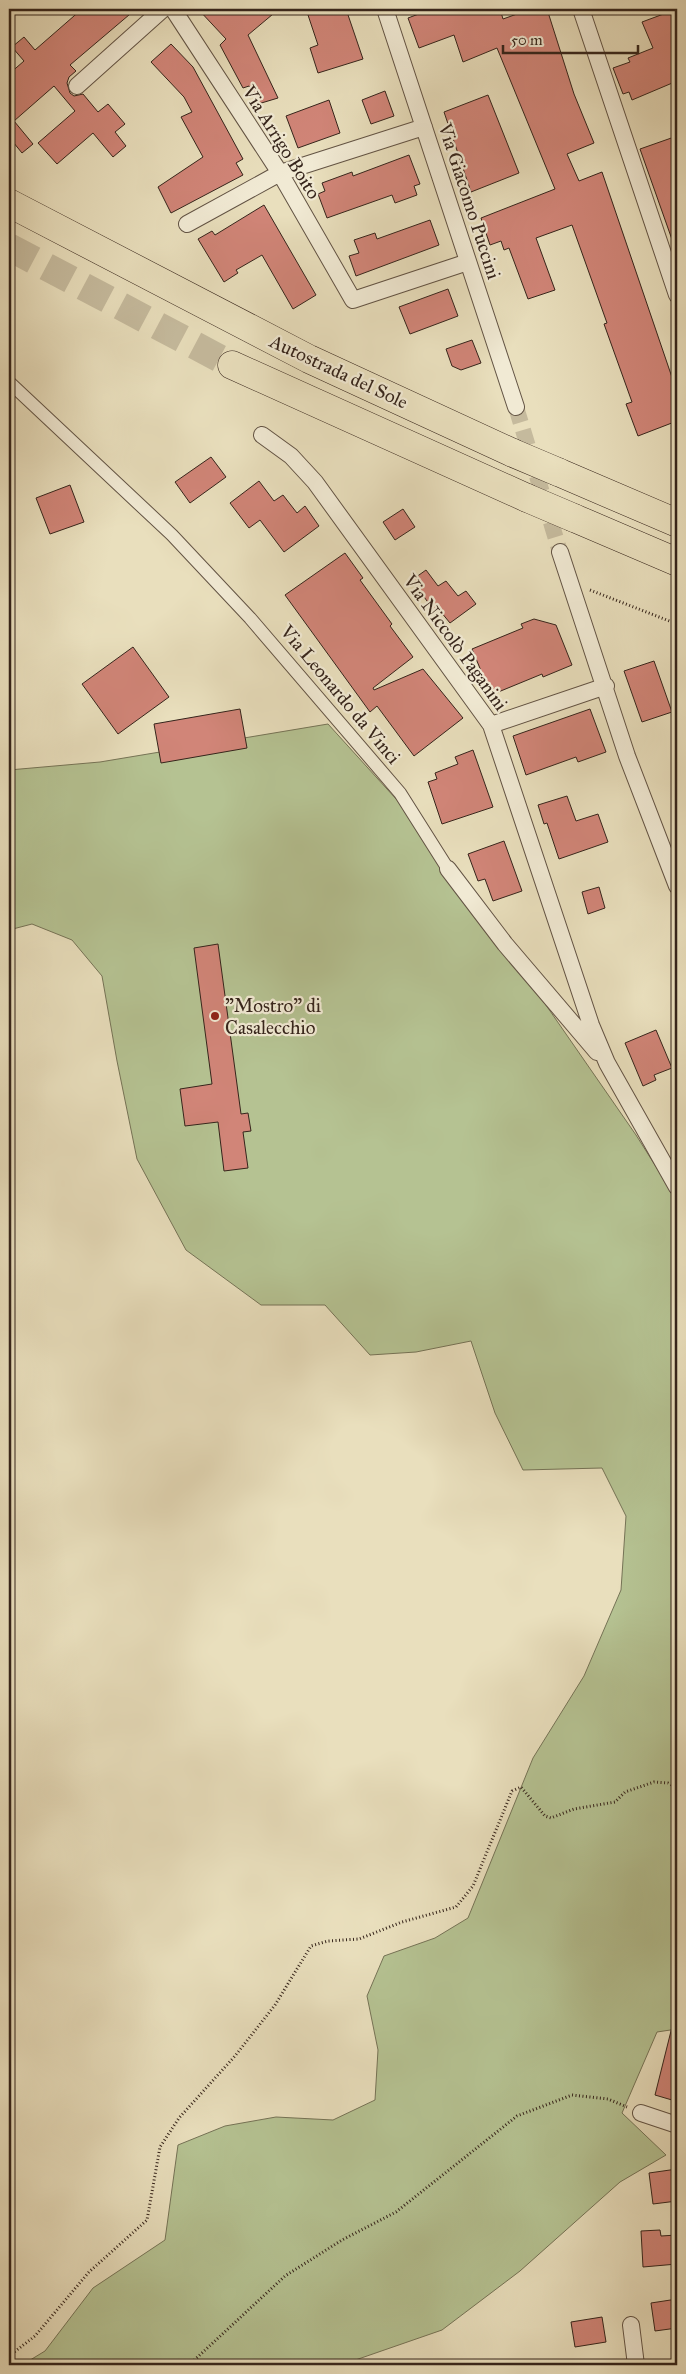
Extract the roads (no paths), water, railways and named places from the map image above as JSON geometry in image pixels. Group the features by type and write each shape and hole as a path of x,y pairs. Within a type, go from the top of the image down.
{"highway":[{"name":"Autostrada del Sole","path":"9,203 309,359 512,453 677,522"},
{"name":"Autostrada del Sole","path":"232,365 527,498 677,562"}],"street":[{"path":"77,86 164,9"},
{"name":"Via Arrigo Boito","path":"173,9 280,173 352,300 468,262"},
{"name":"Via Giacomo Puccini","path":"385,9 516,407"},
{"path":"581,9 677,294"},
{"path":"186,224 280,173 424,127"},
{"name":"Via Leonardo da Vinci","path":"9,382 172,535 250,618 400,793 448,869 505,944 607,1063"},
{"name":"Via Niccolò Paganini","path":"262,435 291,456 315,482 491,725 591,1024"},
{"path":"560,552 606,686 627,756 677,886"},
{"path":"491,725 606,686"},
{"name":"Via Leonardo da Vinci","path":"591,1024 607,1063 677,1187"},
{"path":"641,2113 677,2125"},
{"path":"631,2325 636,2365"}],"tunnel":[{"path":"9,247 232,365"},
{"path":"516,407 560,552"}],"place":[{"name":"\"Mostro\" di Casalecchio","path":"215,1016"}]}
